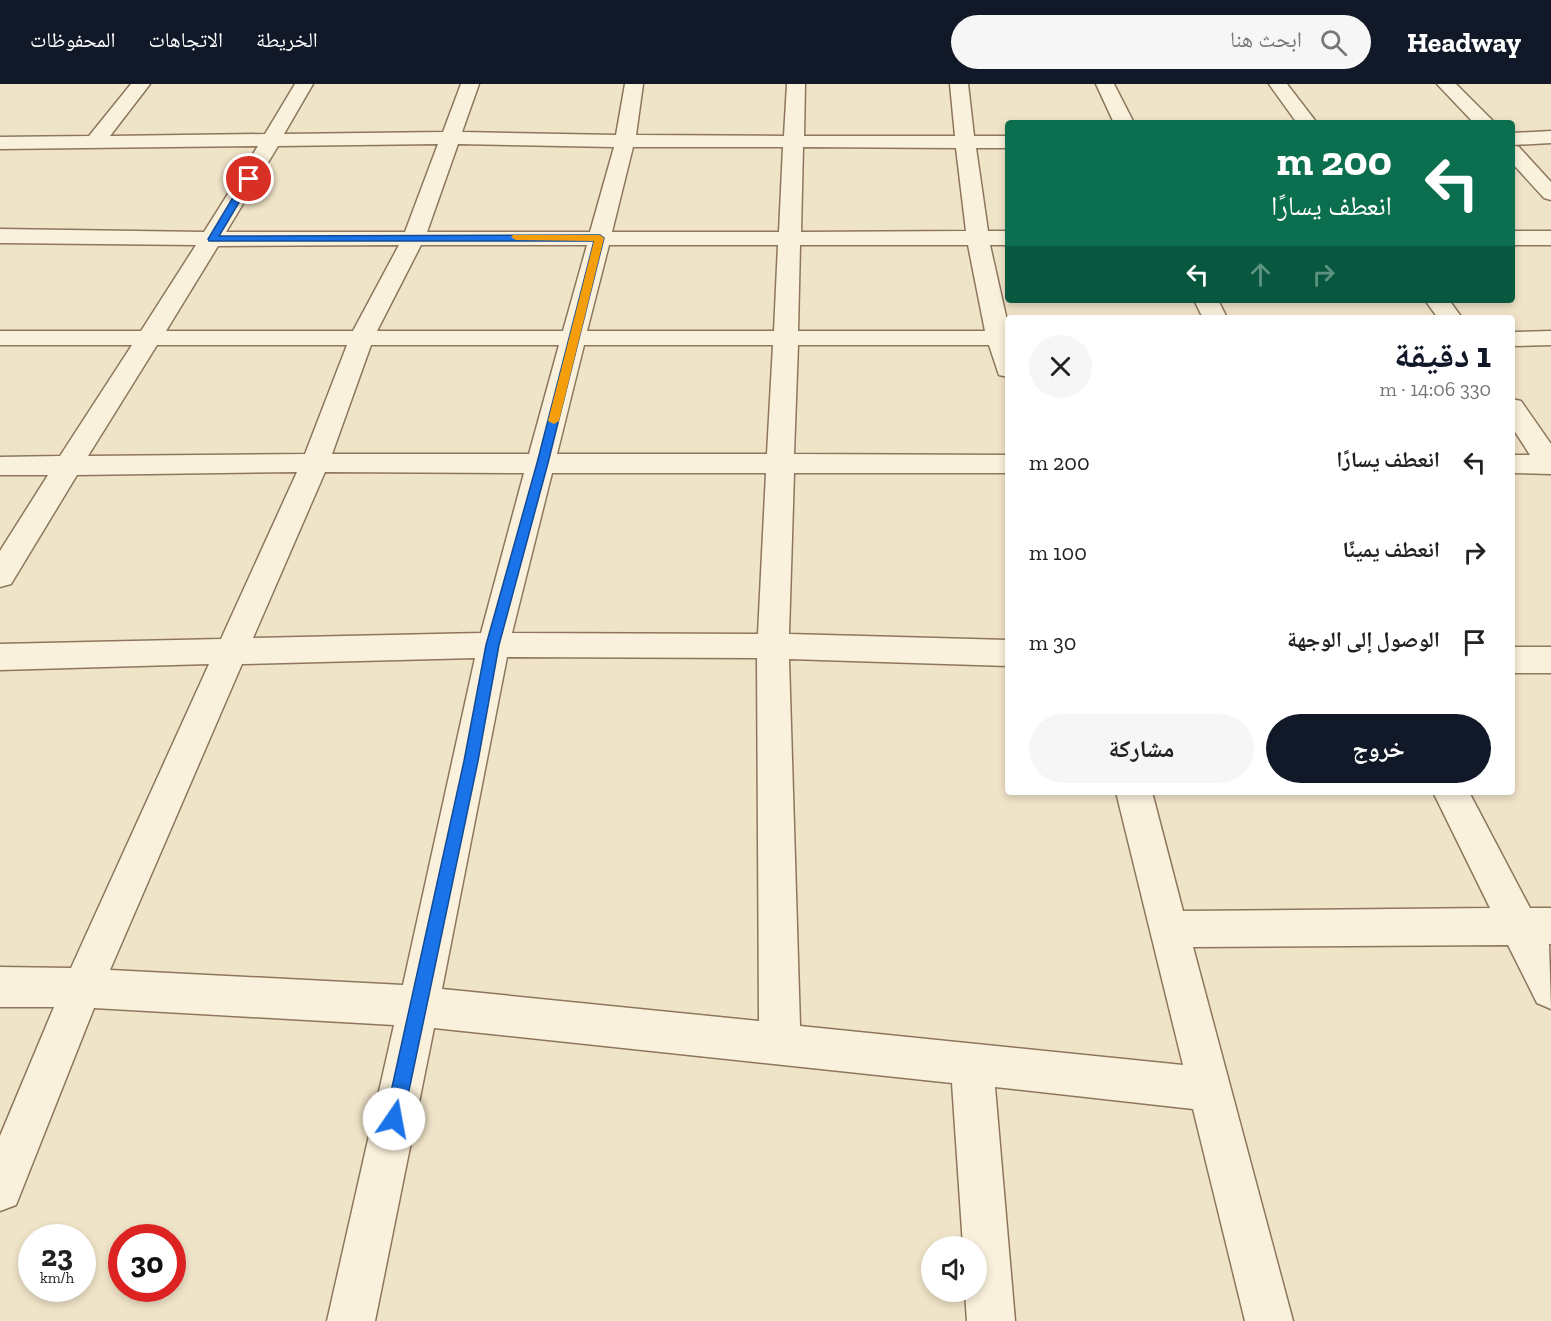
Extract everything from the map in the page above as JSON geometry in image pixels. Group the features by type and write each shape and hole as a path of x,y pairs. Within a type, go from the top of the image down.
{"street":[{"path":"95,142 141,84"},
{"path":"0,576 147,337 213,239 304,84"},
{"path":"0,1189 82,988 315,463 362,337 414,237 470,84"},
{"path":"351,1321 471,761 493,645 543,463 625,141 634,84"},
{"path":"780,1045 773,646 783,464 788,238 796,84"},
{"path":"0,338 1003,338 980,238 965,142 959,84"},
{"path":"1105,84 1123,120"},
{"path":"1278,84 1305,120"},
{"path":"1446,84 1482,120"},
{"path":"1515,139 1551,137"},
{"path":"0,143 450,138 1005,142"},
{"path":"1515,154 1551,194"},
{"path":"1515,238 1551,237"},
{"path":"2,239 1005,238"},
{"path":"1515,339 1551,338"},
{"path":"1515,411 1551,464"},
{"path":"0,466 315,463 1005,464"},
{"path":"1515,464 1551,464"},
{"path":"0,657 493,645 773,646 1005,653"},
{"path":"1515,660 1551,660"},
{"path":"1135,795 1171,929 1208,1089 1269,1321"},
{"path":"1453,795 1534,926 1551,989"},
{"path":"1171,929 1534,926"},
{"path":"0,987 82,988 417,1006 1208,1089"},
{"path":"972,1065 991,1321"}],"slow traffic":[{"path":"516,237 600,238 554,421"}],"route":[{"path":"249,179 213,239 600,238 543,463 493,645 471,761 394,1119"}]}
